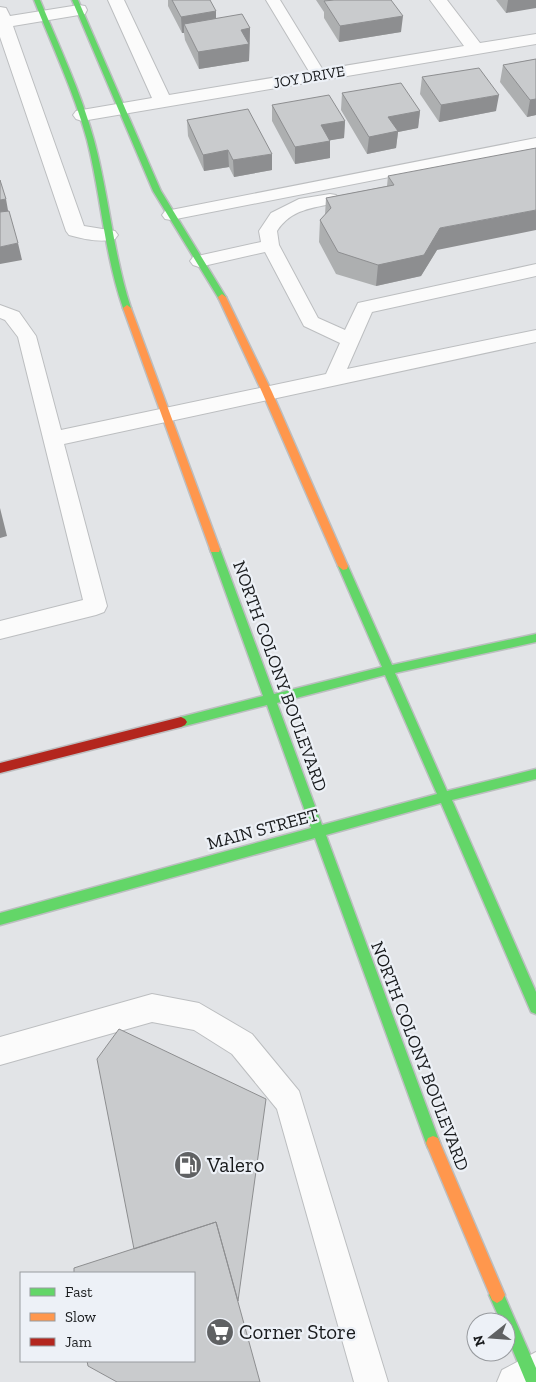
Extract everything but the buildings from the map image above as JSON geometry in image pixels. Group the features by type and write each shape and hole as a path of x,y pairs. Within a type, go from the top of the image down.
{"main road":[{"name":"NORTH COLONY BOULEVARD","path":"37,0 82,115 95,158 108,235 124,301 428,1131 529,1376"},
{"path":"77,5 157,191 226,304 267,392 536,1007"},
{"path":"0,768 388,670 536,638"},
{"name":"MAIN STREET","path":"0,919 444,797 536,774"}],"street":[{"path":"116,0 163,102"},
{"path":"438,0 475,49"},
{"path":"77,5 43,16 1,20 76,231 108,235"},
{"name":"JOY DRIVE","path":"82,115 536,39"}],"lane":[{"path":"273,0 318,75"},
{"path":"171,215 536,143"},
{"path":"350,340 311,322 270,245 268,231 277,217 305,204 536,159"},
{"path":"199,261 270,245"},
{"path":"334,378 365,307 536,270"},
{"path":"0,311 12,316 26,336 96,606 0,630"},
{"path":"53,439 536,336"},
{"path":"0,1052 152,1008 199,1017 242,1044 289,1102 371,1382"}],"traffic: fast":[{"path":"37,0 77,98 90,138 99,177 112,253 127,308"},
{"path":"75,0 157,191 222,297"},
{"path":"215,549 433,1143"},
{"path":"343,566 536,1007"},
{"path":"181,722 388,670 536,638"},
{"path":"0,919 444,797 536,774"},
{"path":"497,1295 534,1382"}],"traffic: slow":[{"path":"222,297 267,392 343,566"},
{"path":"127,308 215,549"},
{"path":"433,1143 497,1295"}],"traffic: jam":[{"path":"0,768 181,722"}],"place":[{"name":"Valero","path":"188,1165"},
{"name":"Corner Store","path":"220,1332"}]}
